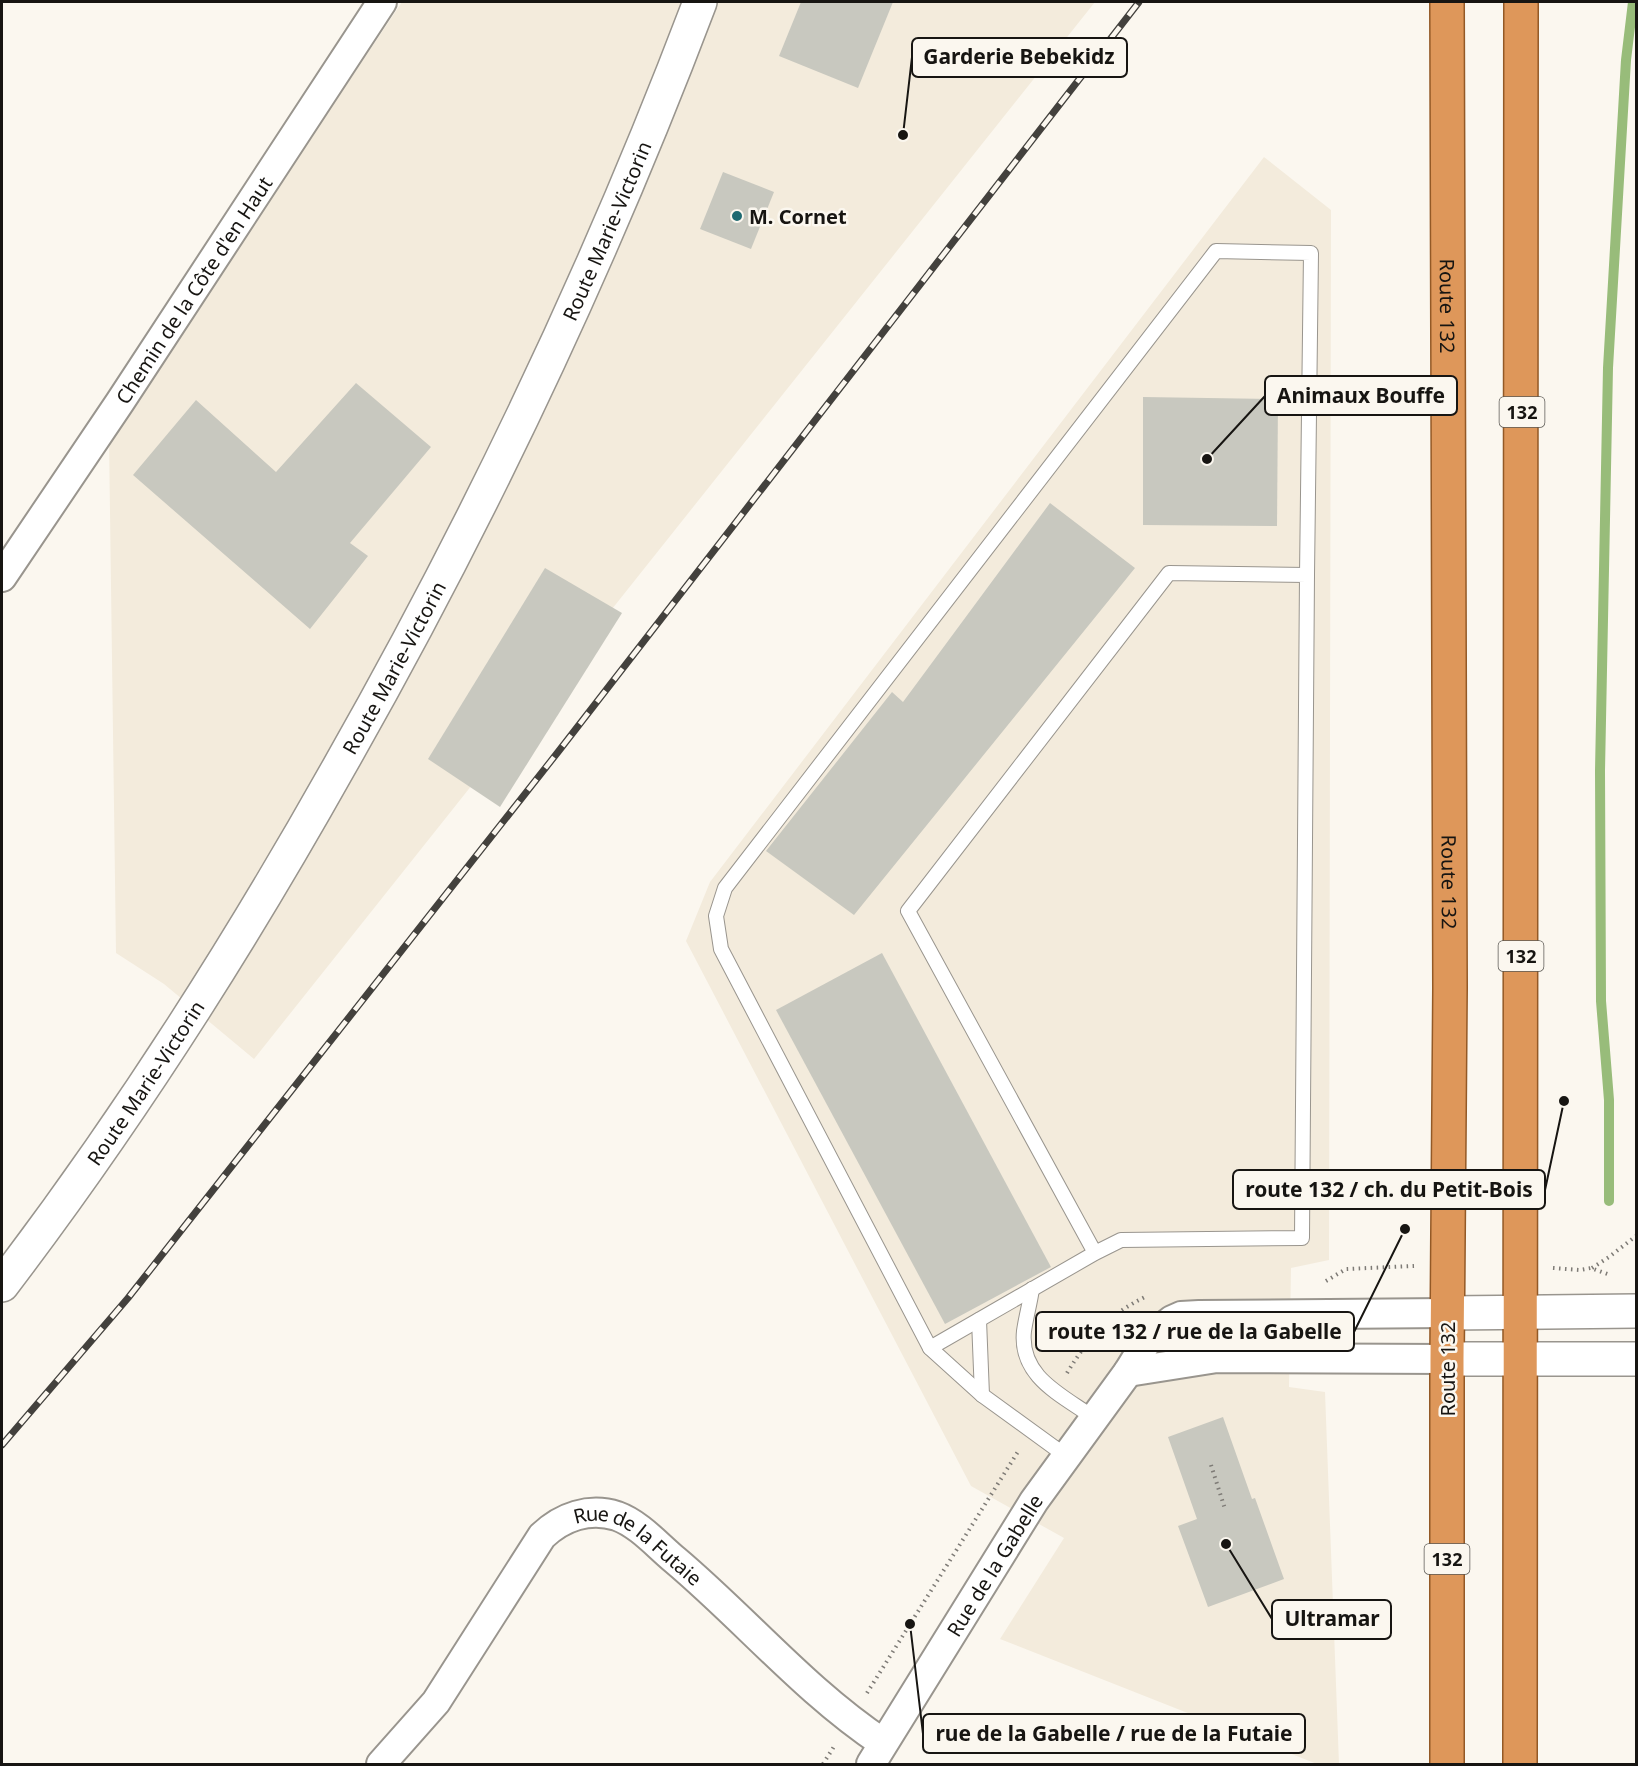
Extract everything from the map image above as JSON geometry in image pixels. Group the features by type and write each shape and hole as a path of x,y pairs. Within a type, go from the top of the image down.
{"highway":[{"name":"Route 132","path":"1447,2 1450,942 1446,1359 1447,1764"},
{"name":"132","path":"1520,1764 1521,2"}],"street":[{"name":"Chemin de la Côte d'en Haut","path":"2,577 120,402 382,2"},
{"name":"Route Marie-Victorin","path":"2,1285 114,1130 207,989 298,839 397,666 483,500 555,348 640,154 700,2"},
{"path":"1447,1314 1636,1311"},
{"name":"Rue de la Gabelle","path":"877,1754 1034,1501 1128,1372 1149,1338 1162,1326 1181,1316 1447,1314"},
{"path":"1128,1372 1217,1358 1636,1359"},
{"name":"Rue de la Futaie","path":"381,1764 436,1702 542,1536 554,1525 568,1517 600,1513 617,1516 633,1524 689,1572 838,1710 877,1754"}],"lane":[{"path":"930,1348 1095,1253 1122,1240 1302,1238 1311,253 1216,251 725,888 716,916 721,949 930,1348 982,1395 1066,1456"},
{"path":"1095,1253 909,911 1169,573 1307,575"},
{"path":"1032,1289 1024,1331 1028,1363 1043,1381 1094,1418"},
{"path":"979,1320 982,1395"}],"path":[{"path":"1591,1268 1636,1236"},
{"path":"1350,1268 1397,1266"},
{"name":"Rue de la Gabelle","path":"876,1679 1017,1453"},
{"path":"1211,1465 1226,1509"},
{"path":"823,1764 827,1757"}],"shaded area":[{"path":"402,2 1095,2 254,1059 164,984 116,953 109,438"},
{"path":"1264,157 1331,210 1329,1260 1291,1268 1289,1387 1325,1392 1339,1764 1317,1764 1000,1639 1064,1538 971,1486 686,941 710,882"}],"building":[{"path":"801,2 893,2 858,88 779,56"},
{"path":"723,172 774,192 751,249 700,229"},
{"path":"356,383 431,447 350,543 368,556 310,629 133,475 196,400 276,472"},
{"path":"1143,397 1278,399 1277,526 1143,525"},
{"path":"1050,503 1135,568 854,915 766,851 892,692 903,702"},
{"path":"545,568 622,613 500,807 428,759"},
{"path":"882,953 1051,1267 945,1324 776,1010"},
{"path":"1223,1417 1284,1579 1208,1607 1178,1526 1197,1519 1168,1437"}],"waterway":[{"path":"1609,1201 1609,1100 1601,1001 1600,771 1608,368 1626,60 1633,2"}],"railway":[{"path":"2,1445 128,1298 558,752 1139,2"}],"place":[{"name":"Garderie Bebekidz","path":"903,135"},
{"name":"M. Cornet","path":"737,216"},
{"name":"Animaux Bouffe","path":"1207,459"},
{"name":"route 132 / ch. du Petit-Bois","path":"1564,1101"},
{"name":"route 132 / rue de la Gabelle","path":"1405,1229"},
{"name":"Ultramar","path":"1226,1544"},
{"name":"rue de la Gabelle / rue de la Futaie","path":"910,1624"}]}
